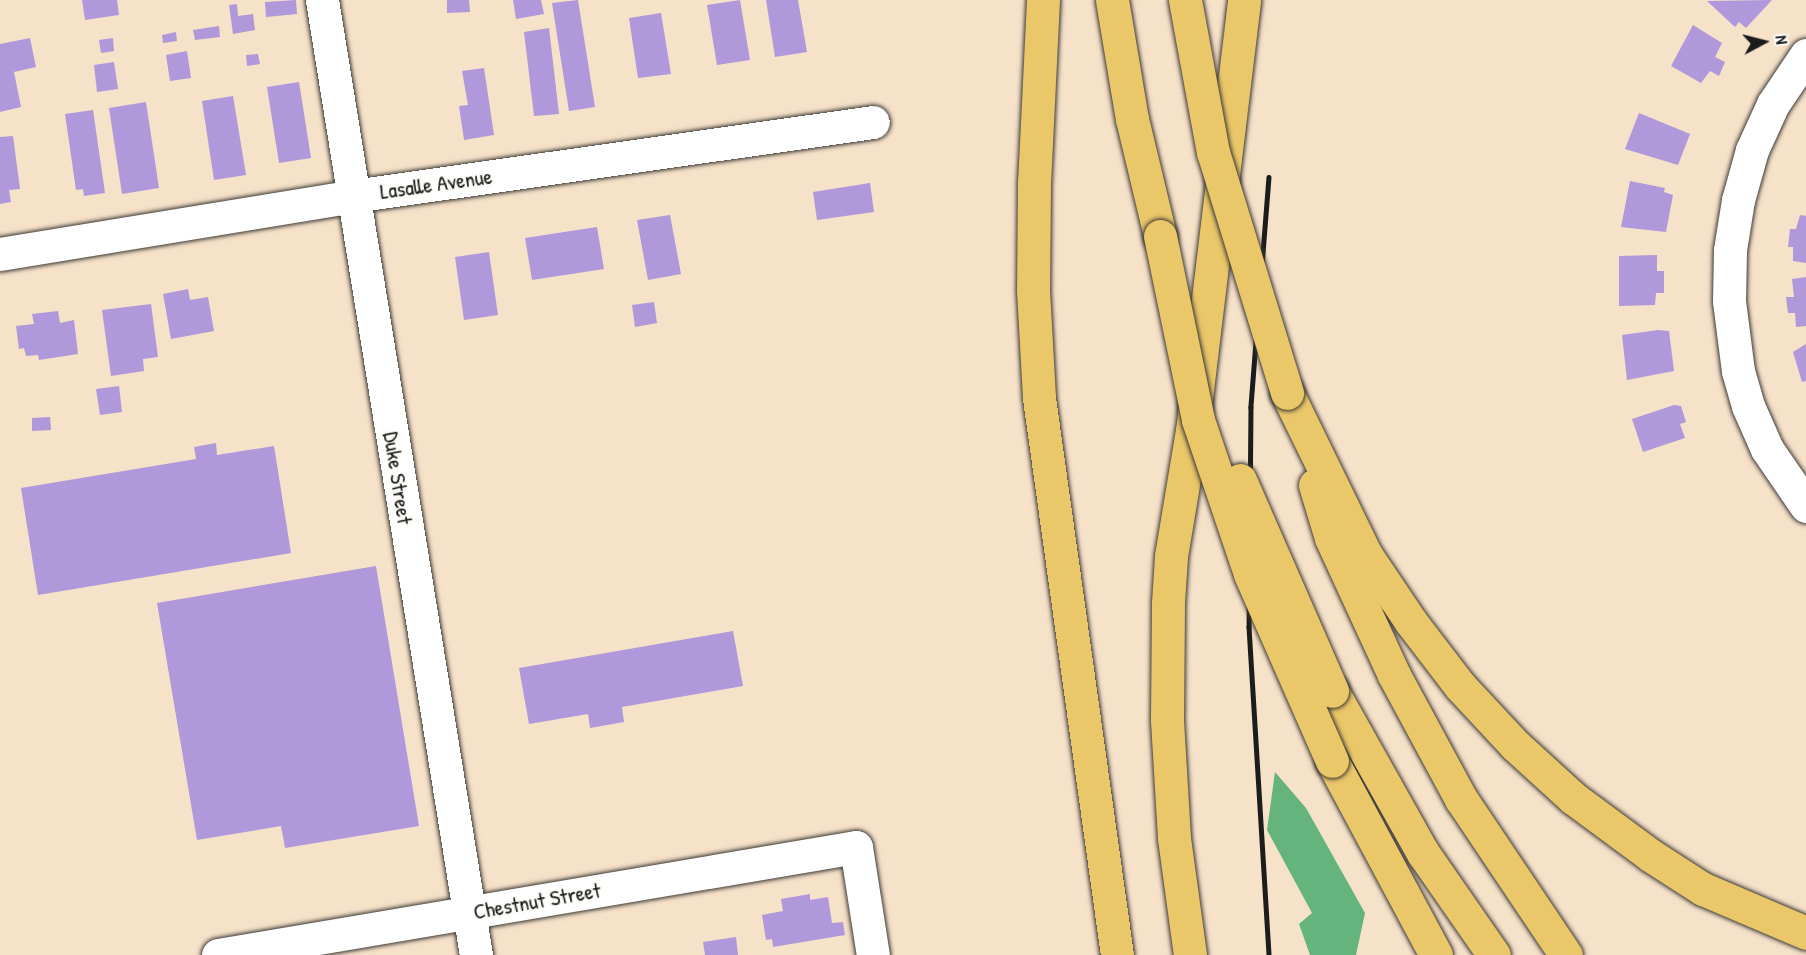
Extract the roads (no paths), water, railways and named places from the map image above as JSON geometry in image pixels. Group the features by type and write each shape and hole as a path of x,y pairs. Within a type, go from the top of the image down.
{"highway":[{"path":"1043,0 1034,182 1033,290 1039,398 1117,955"},
{"path":"1112,0 1132,120 1160,236 1202,431 1250,574 1332,761 1436,955"},
{"path":"1185,0 1213,152 1331,538 1394,675 1461,799 1566,955"},
{"path":"1190,955 1173,826 1167,720 1169,591 1244,0"},
{"path":"1160,236 1244,491 1332,691 1423,853 1494,955"},
{"path":"1287,393 1366,555 1411,622 1460,686 1515,745 1573,798 1650,855 1703,889 1806,933"}],"street":[{"name":"Duke Street","path":"322,0 476,955"},
{"path":"1806,55 1773,104 1752,150 1738,200 1730,250 1729,301 1738,371 1748,406 1767,449 1806,506"},
{"name":"Lasalle Avenue","path":"0,254 353,196 873,122"},
{"name":"Chestnut Street","path":"218,955 856,847 873,955"}],"railway":[{"path":"1269,177 1251,407 1249,627 1269,955"}]}
